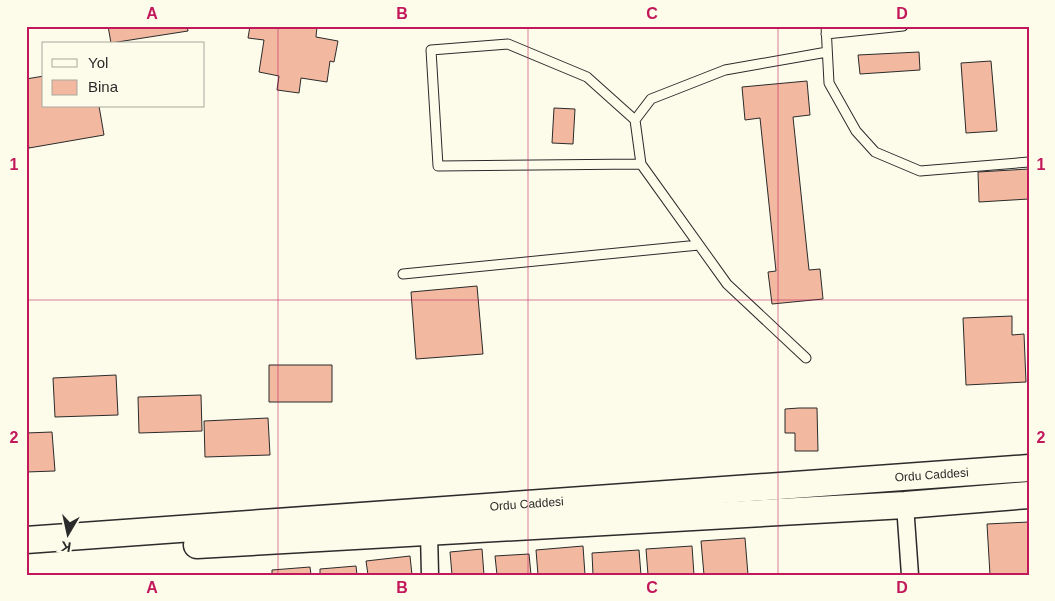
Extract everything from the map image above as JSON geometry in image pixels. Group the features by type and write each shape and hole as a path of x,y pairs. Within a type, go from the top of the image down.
{"main road":[{"name":"Ordu Caddesi","path":"26,540 1029,468"},
{"name":"Ordu Caddesi","path":"26,554 905,505 1029,495"}],"street":[{"path":"905,505 910,575"},
{"path":"429,533 430,575"}],"lane":[{"path":"903,26 826,30 829,83 856,131 876,152 920,171 1029,162"},
{"path":"641,164 438,166 431,50 508,44 587,77 635,120 641,164 728,284 806,358"},
{"path":"635,120 651,99 725,70 827,52"},
{"path":"403,274 699,245"}],"building":[{"path":"108,26 187,26 188,31 117,42 111,42"},
{"path":"250,26 317,26 316,37 338,41 334,62 330,61 327,82 301,78 299,93 277,90 279,76 259,72 264,40 248,38"},
{"path":"919,52 920,70 860,74 858,55"},
{"path":"991,61 997,131 966,133 961,63"},
{"path":"42,76 42,108 99,108 104,135 29,148 26,135 26,79"},
{"path":"807,81 810,115 793,117 809,270 820,269 823,299 772,304 768,272 776,271 760,118 745,120 742,87"},
{"path":"554,108 575,109 573,144 552,143"},
{"path":"1029,169 1029,199 979,202 978,172"},
{"path":"477,286 483,354 416,359 411,292"},
{"path":"1012,316 1012,335 1024,334 1026,382 966,385 963,318"},
{"path":"269,365 332,365 332,402 269,402"},
{"path":"116,375 118,415 55,417 53,378"},
{"path":"201,395 202,431 139,433 138,397"},
{"path":"817,408 818,451 795,451 795,433 785,433 785,409"},
{"path":"268,418 270,455 205,457 204,421"},
{"path":"52,432 55,471 26,472 26,433"},
{"path":"1029,522 1029,575 990,575 987,524"},
{"path":"745,538 748,575 704,575 701,541"},
{"path":"583,546 585,575 538,575 536,550"},
{"path":"692,546 694,575 648,575 646,549"},
{"path":"482,549 484,575 452,575 450,552"},
{"path":"639,550 641,575 593,575 592,553"},
{"path":"529,554 531,575 497,575 495,556"},
{"path":"410,556 412,575 368,575 366,561"},
{"path":"356,566 357,575 320,575 320,569"},
{"path":"310,567 311,575 272,575 272,570"}]}
